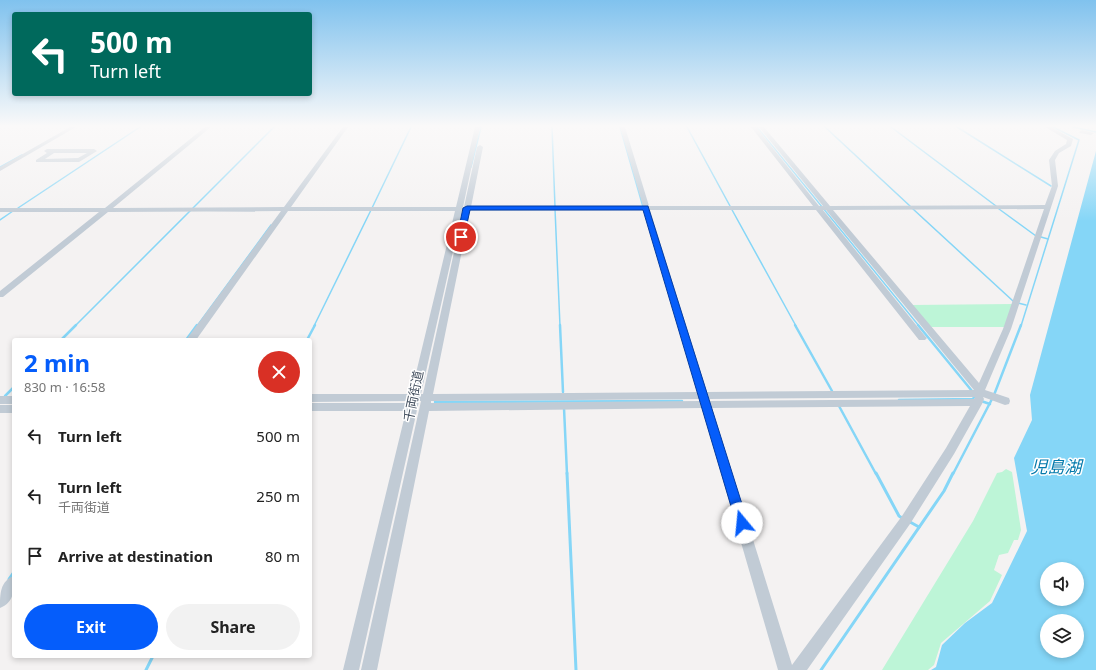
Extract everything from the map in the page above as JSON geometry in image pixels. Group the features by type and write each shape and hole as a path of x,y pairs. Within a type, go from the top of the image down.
{"street":[{"path":"0,165 12,158"},
{"path":"0,169 19,158"},
{"path":"42,158 38,161 79,160 82,158"},
{"path":"58,161 62,158"},
{"path":"0,296 170,158"},
{"path":"192,338 284,209 322,158"},
{"path":"463,208 472,158"},
{"name":"千両街道","path":"369,670 420,402 463,208 476,158"},
{"path":"631,158 786,670"},
{"path":"780,158 979,396 1003,400"},
{"path":"785,158 922,338"},
{"path":"798,670 906,520 979,396 1006,329 1048,206 1056,180 1052,170 1053,158"},
{"path":"0,210 1048,206"},
{"path":"312,398 420,402 567,403 972,402 979,396"},
{"path":"312,407 420,402"},
{"path":"351,670 420,402"},
{"path":"3,403 12,408"},
{"path":"0,601 12,585"}],"green space":[{"path":"1013,304 1005,327 930,327 911,305"},
{"path":"1006,469 1012,472 1021,530 1018,540 1014,540 1008,553 999,555 994,570 1002,575 990,601 941,643 934,665 928,670 882,670 973,521 997,473"}],"water":[{"name":"児島湖","path":"1094,158 1096,158 1096,670 931,670 936,667 942,645 965,623 992,603 1027,531 1014,458 1032,420 1030,395"}],"waterway":[{"path":"0,167 16,158"},
{"path":"18,208 93,158"},
{"path":"193,208 243,158"},
{"path":"372,208 396,158"},
{"path":"471,167 473,158"},
{"path":"553,158 555,207"},
{"path":"629,158 643,207"},
{"path":"704,158 730,206"},
{"path":"782,158 919,326"},
{"path":"859,158 910,206"},
{"path":"933,158 996,206"},
{"path":"1007,158 1051,186"},
{"path":"1021,326 1073,158"},
{"path":"731,208 796,326"},
{"path":"555,209 560,326"},
{"path":"913,209 1013,301"},
{"path":"999,209 1036,236"},
{"path":"63,338 191,210"},
{"path":"314,326 371,210"},
{"path":"0,220 13,211"},
{"path":"197,326 271,225"},
{"path":"1041,237 1048,239"},
{"path":"1018,303 1026,305"},
{"path":"187,338 197,325"},
{"path":"308,338 315,325"},
{"path":"560,325 563,392"},
{"path":"795,325 832,391"},
{"path":"918,325 972,391"},
{"path":"994,395 1021,325"},
{"path":"5,396 12,389"},
{"path":"899,400 973,399 975,395"},
{"path":"989,404 992,399"},
{"path":"435,402 682,401"},
{"path":"981,401 989,404"},
{"path":"953,474 989,404"},
{"path":"839,406 876,474"},
{"path":"564,408 567,474"},
{"path":"567,473 576,670"},
{"path":"876,473 899,516 902,518"},
{"path":"821,670 944,491 953,473"},
{"path":"910,522 919,527"},
{"path":"9,579 12,575"},
{"path":"146,670 152,658"}],"route":[{"path":"461,237 467,208 646,208 659,255 742,523"}]}
